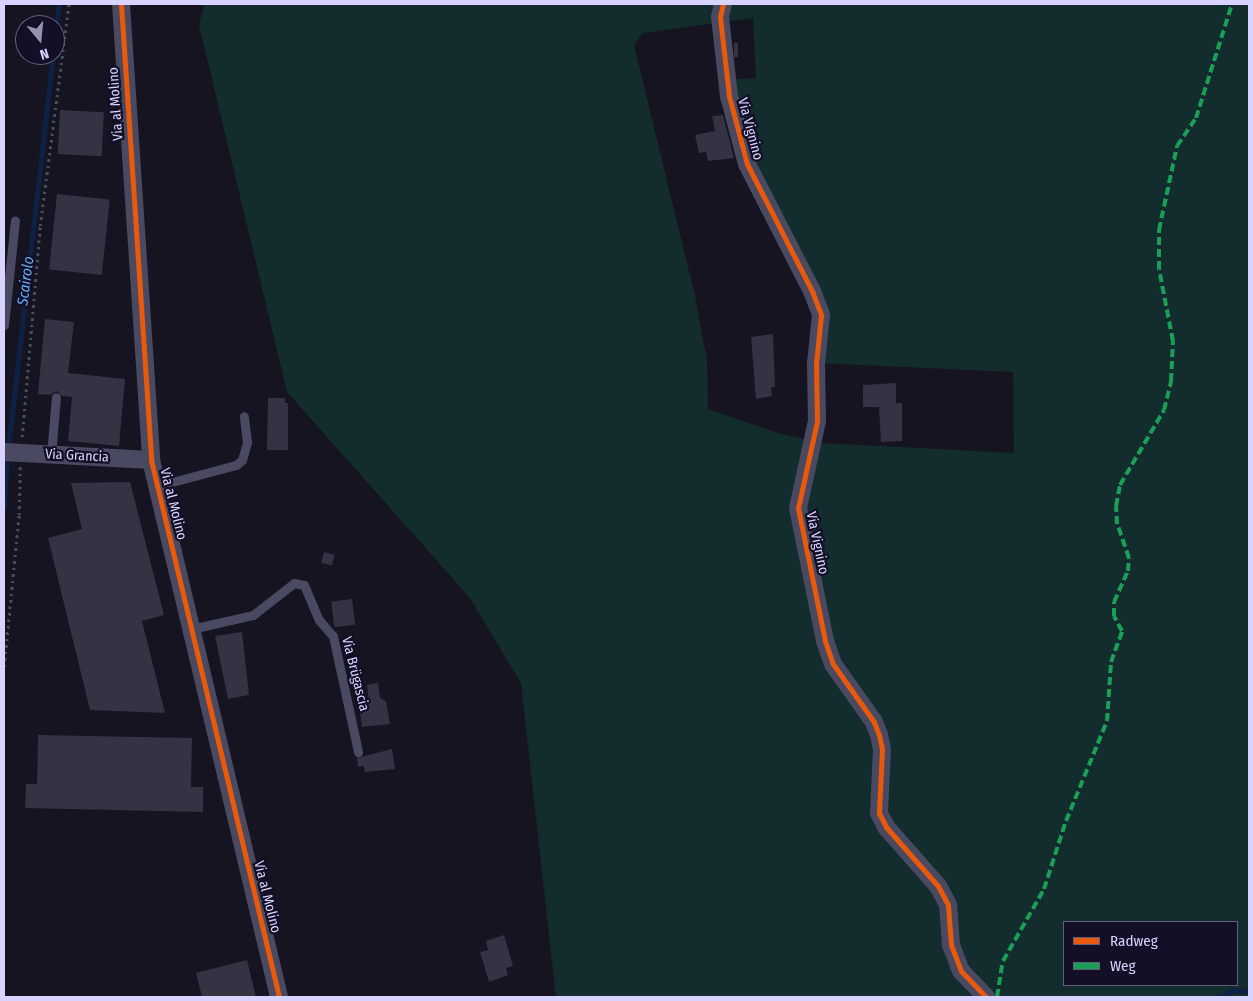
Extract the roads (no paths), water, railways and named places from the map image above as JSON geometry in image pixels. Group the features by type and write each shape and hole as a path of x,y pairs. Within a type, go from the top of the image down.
{"street":[{"name":"Via al Molino","path":"121,4 150,460 279,997"},
{"name":"Via Vignino","path":"723,4 720,16 729,96 747,164 812,291 821,315 816,363 818,421 798,508 825,641 837,671 874,722 879,735 882,749 879,812 886,827 938,886 948,905 951,945 961,971 986,997"},
{"name":"Via Grancia","path":"12,453 150,460"}],"lane":[{"path":"4,326 15,221"},
{"path":"51,455 56,397"},
{"path":"157,486 236,465 242,460 247,442 244,416"},
{"name":"Via Brügascia","path":"191,630 253,615 294,583 304,585 319,620 333,636 358,752"}],"waterway":[{"name":"Scairolo","path":"58,15 59,4"},
{"name":"Scairolo","path":"8,449 52,65"},
{"name":"Scairolo","path":"4,507 7,456"},
{"path":"1217,997 1234,990 1249,991"}]}
